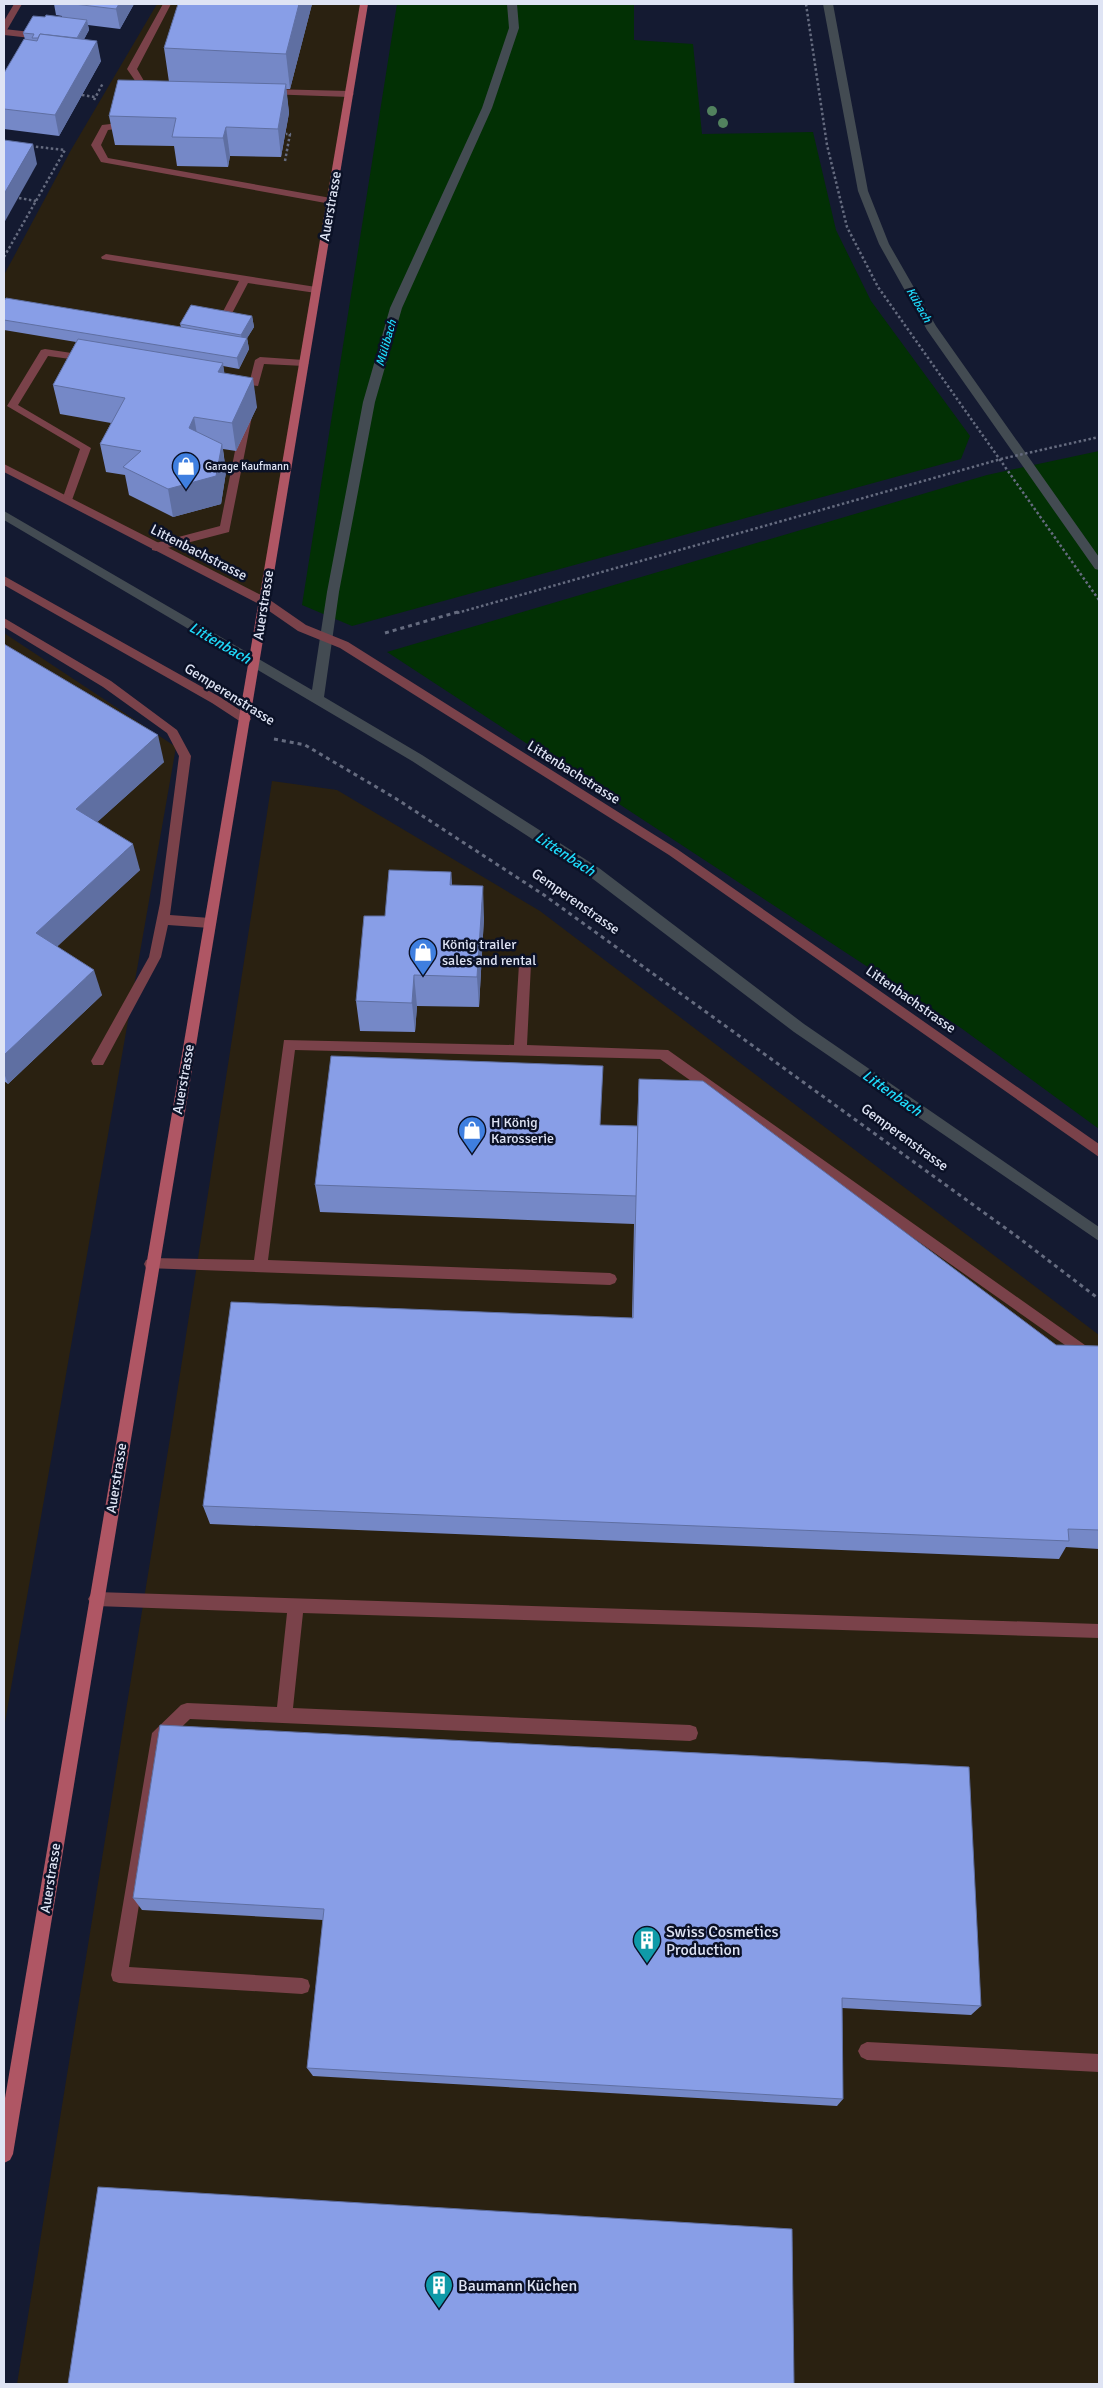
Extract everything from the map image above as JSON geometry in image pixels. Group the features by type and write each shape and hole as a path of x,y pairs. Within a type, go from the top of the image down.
{"main road":[{"name":"Auerstrasse","path":"4,2154 151,1264 245,719 263,601 364,4"}],"street":[{"path":"4,6 17,4"},
{"path":"4,28 17,4"},
{"path":"163,90 142,83 132,69 167,4"},
{"path":"4,32 31,35"},
{"path":"261,92 349,94"},
{"path":"119,126 105,127 96,145 104,160 331,201"},
{"path":"106,257 316,290"},
{"path":"67,500 86,448 8,408 45,352 93,359"},
{"path":"156,547 225,530 260,360 304,363"},
{"path":"226,379 252,393"},
{"name":"Littenbachstrasse","path":"4,468 263,601 302,628 344,645 673,852 1099,1151"},
{"name":"Gemperenstrasse","path":"4,580 216,700 245,719"},
{"path":"4,622 107,684 171,730 185,756 155,957 98,1061"},
{"path":"162,920 210,923"},
{"path":"520,1050 525,964"},
{"path":"260,1266 289,1044 663,1054 1099,1364"},
{"path":"151,1264 260,1266 610,1279"},
{"path":"96,1599 1099,1631"},
{"path":"284,1716 296,1605"},
{"path":"302,1986 119,1975 158,1739 187,1711 690,1733"},
{"path":"867,2051 1099,2063"}],"lane":[{"path":"223,321 245,279"}],"path":[{"path":"806,4 827,145 848,227 878,287 1099,600"},
{"path":"82,95 95,97"},
{"path":"4,257 65,150 21,144"},
{"path":"19,198 36,201"},
{"path":"344,645 1001,459 1099,437"},
{"name":"Gemperenstrasse","path":"245,719 270,738 305,745 395,798 544,895 1015,1235 1099,1299"}],"shaded area":[{"path":"157,4 364,4 263,601 4,468 4,275 71,150"},
{"path":"4,633 176,747 4,1728"},
{"path":"272,781 337,790 540,911 1099,1335 1099,2384 17,2384 171,1432"}],"green space":[{"path":"397,4 634,4 634,40 693,44 702,134 813,132 836,230 871,301 970,436 961,459 352,626 302,605"},
{"path":"1099,451 1099,1129 961,1028 387,652 987,475"}],"building":[{"path":"74,4 119,4 116,9"},
{"path":"178,4 299,4 286,54 164,48"},
{"path":"46,15 87,20 77,38 40,34 38,38 32,38 34,34 23,33 33,16 45,17"},
{"path":"40,34 97,41 55,115 4,109 4,73 24,39 37,41"},
{"path":"118,80 286,84 278,129 226,127 223,138 172,137 176,118 109,116"},
{"path":"4,140 33,144 4,194"},
{"path":"6,298 247,338 237,358 4,320 4,301"},
{"path":"191,305 252,316 241,335 180,324"},
{"path":"78,339 223,363 218,372 253,378 232,423 194,417 189,428 222,444 216,476 168,489 123,467 141,451 100,444 125,398 53,385"},
{"path":"4,644 158,735 76,809 133,844 36,933 94,970 4,1055"},
{"name":"König trailer sales and rental","path":"389,870 451,872 450,885 483,886 477,977 414,975 412,1003 356,1001 364,916 385,916"},
{"name":"H König Karosserie","path":"331,1056 603,1066 600,1125 638,1126 637,1196 315,1185"},
{"path":"639,1079 703,1081 1056,1345 1099,1346 1099,1530 1068,1529 1069,1541 203,1506 231,1302 633,1318"},
{"name":"Swiss Cosmetics Production","path":"160,1725 969,1767 981,2006 842,1998 843,2099 307,2068 324,1909 133,1898"},
{"name":"Baumann Küchen","path":"98,2187 792,2229 794,2384 68,2384"}],"waterway":[{"name":"Mülibach","path":"317,699 333,592 369,402 396,308 487,108 514,28 512,4"},
{"name":"Kübach","path":"828,4 863,191 884,244 931,327 1099,566"},
{"name":"Littenbach","path":"4,515 317,699"},
{"name":"Littenbach","path":"317,699 417,758 594,872 799,1028 1099,1235"}],"place":[{"name":"Garage Kaufmann","path":"186,490"},
{"name":"König trailer sales and rental","path":"423,976"},
{"name":"H König Karosserie","path":"472,1154"},
{"name":"Swiss Cosmetics Production","path":"647,1964"},
{"name":"Baumann Küchen","path":"439,2309"}]}
